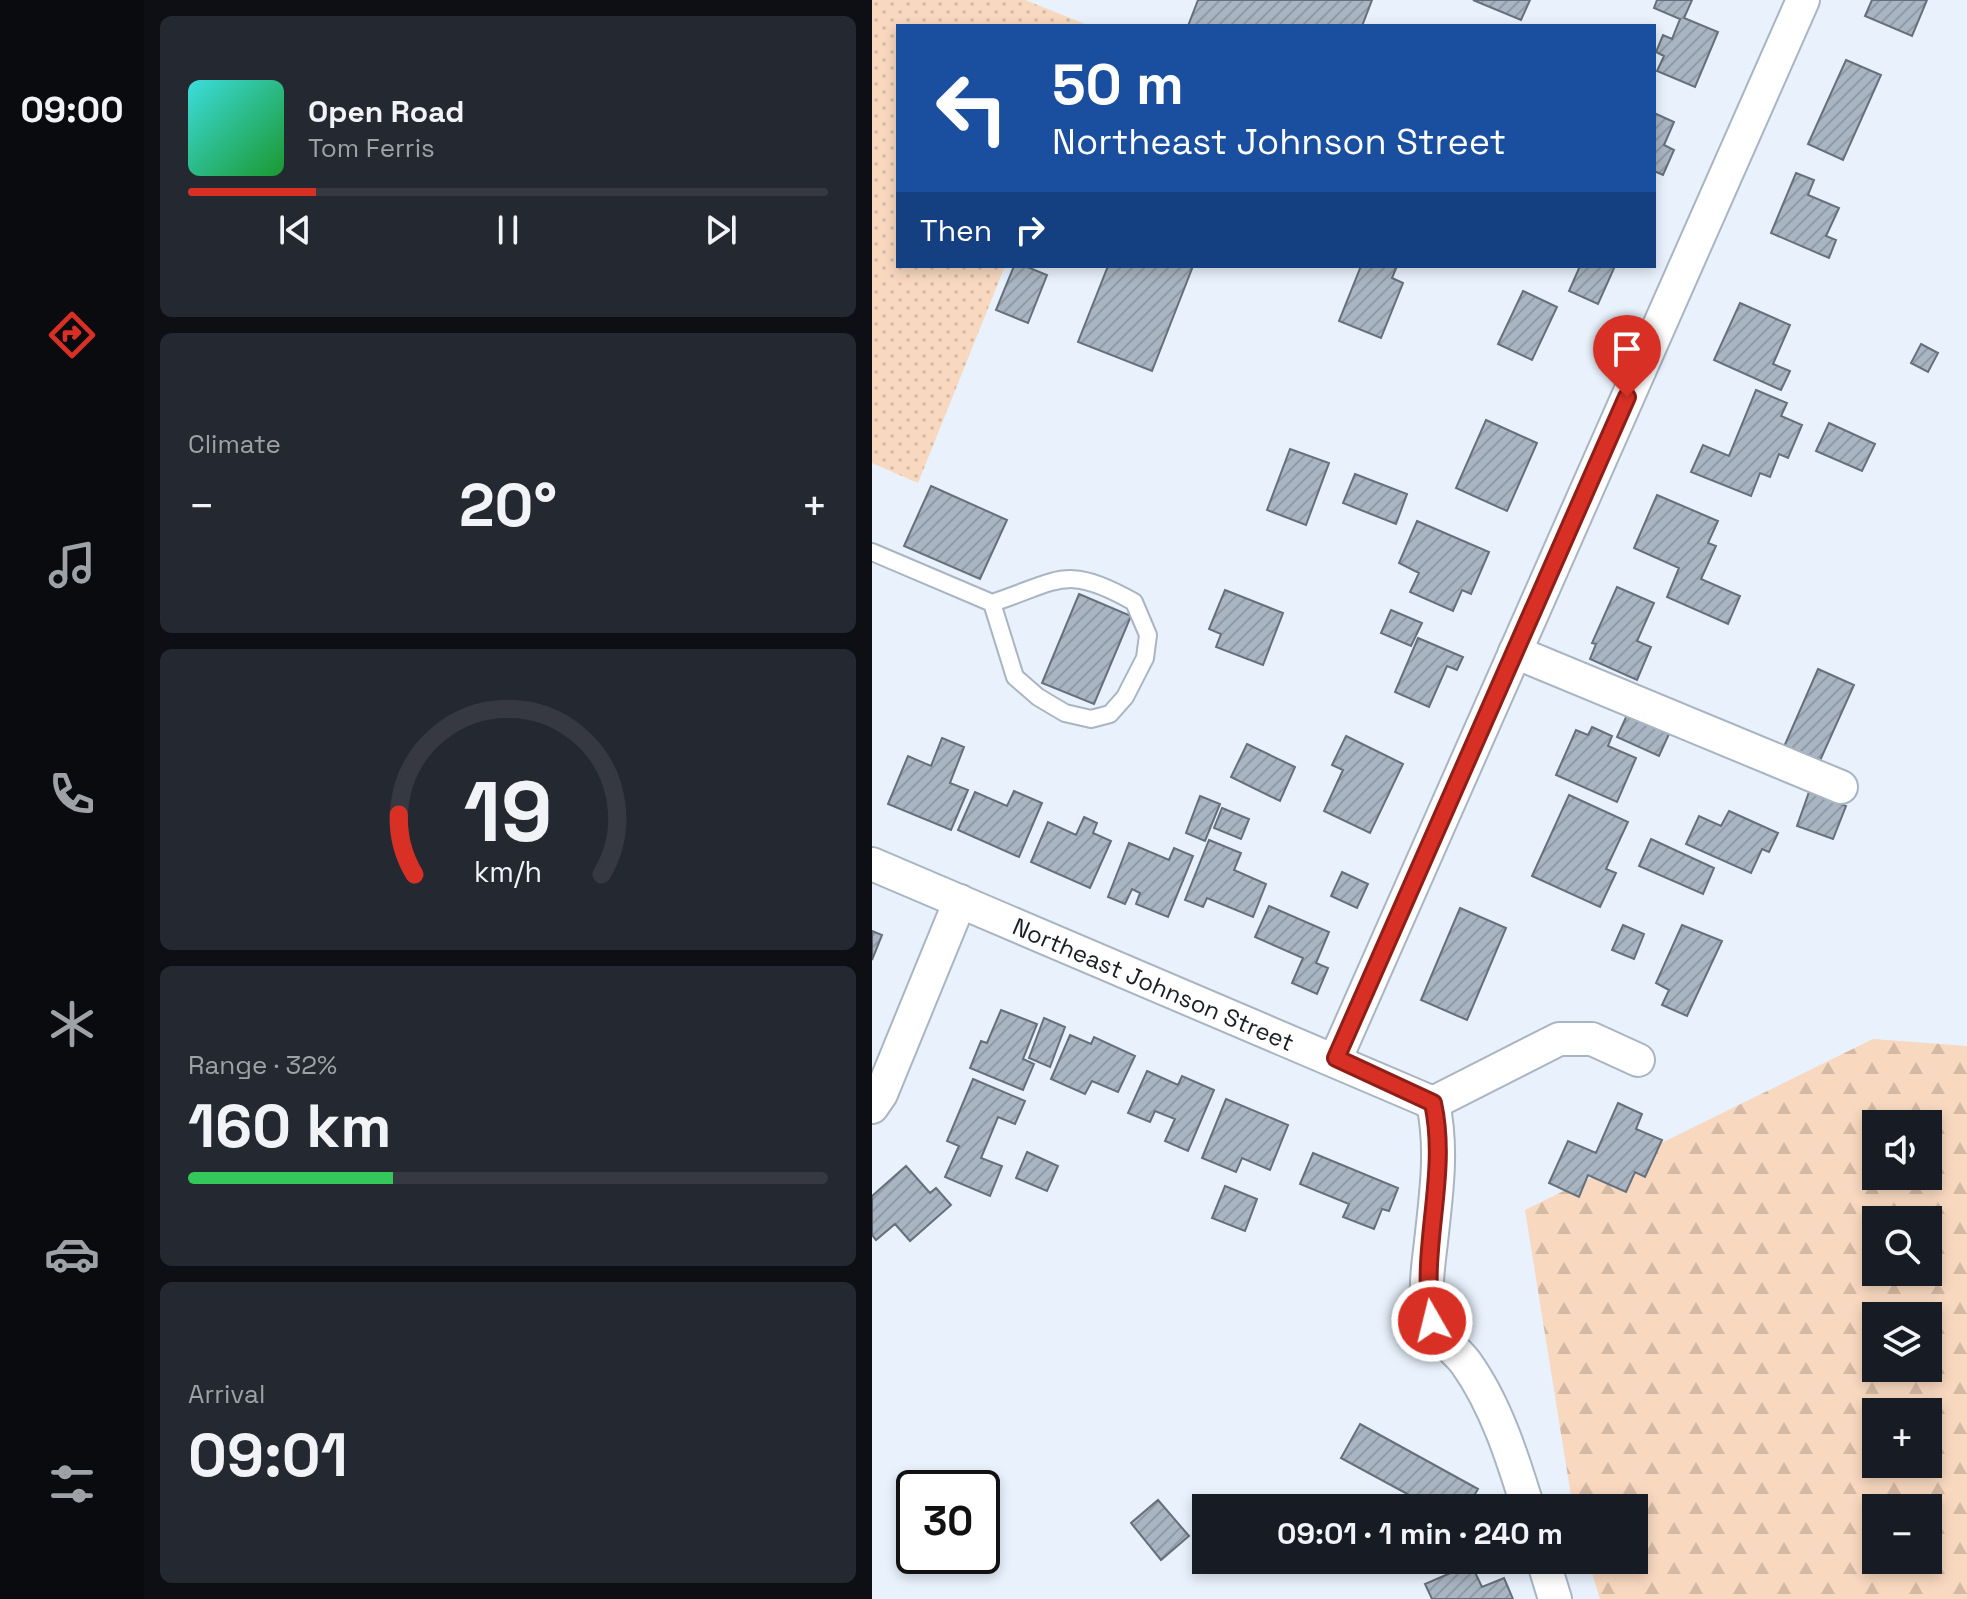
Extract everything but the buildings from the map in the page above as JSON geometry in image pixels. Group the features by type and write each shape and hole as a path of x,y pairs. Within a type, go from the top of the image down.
{"street":[{"path":"1336,1058 1803,0"},
{"path":"1515,652 1841,787"},
{"name":"Northeast Johnson Street","path":"872,864 1336,1058 1433,1103"},
{"path":"872,1107 881,1094 960,901"},
{"path":"1524,1494 1513,1458 1482,1390 1464,1361 1447,1345 1432,1321 1426,1287 1440,1135 1433,1103 1559,1039 1592,1039 1638,1060"},
{"path":"1547,1574 1555,1599"}],"lane":[{"path":"872,552 992,603 1046,581 1074,577 1113,590 1134,602 1148,635 1145,658 1125,697 1110,714 1091,719 1065,713 1038,697 1015,677 992,603"}],"green space":[{"path":"872,0 1025,0 1085,24 896,24 896,268 1004,268 918,483 872,463"},
{"path":"1873,1039 1967,1046 1967,1599 1600,1599 1592,1574 1648,1574 1648,1494 1571,1494 1525,1210"}],"route":[{"path":"1432,1321 1426,1287 1440,1135 1433,1103 1336,1058 1627,397"}]}
